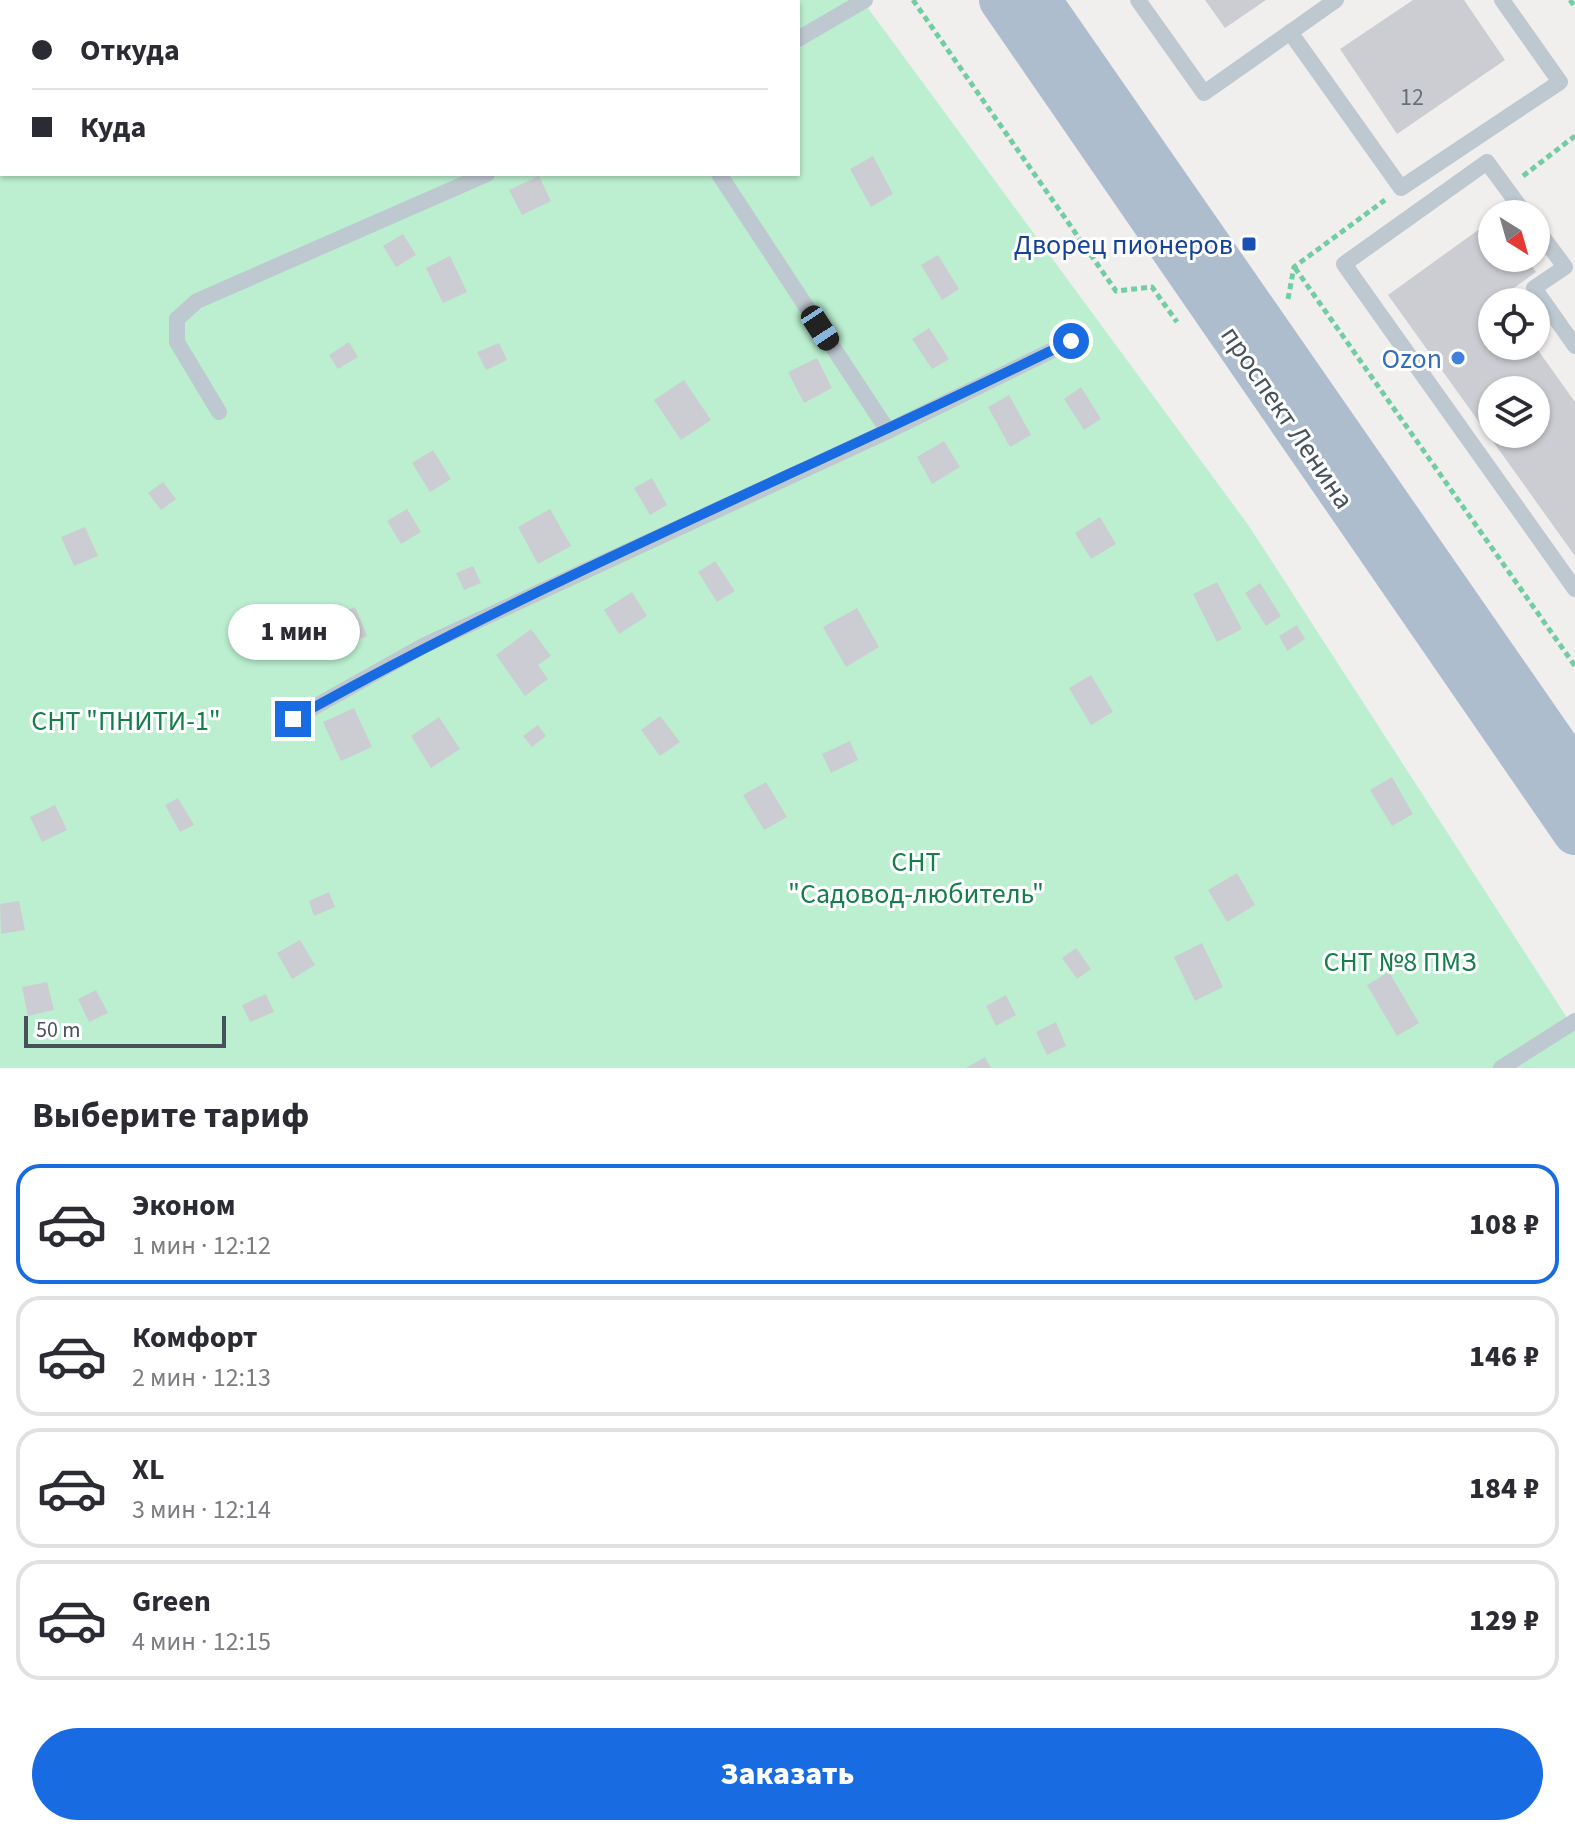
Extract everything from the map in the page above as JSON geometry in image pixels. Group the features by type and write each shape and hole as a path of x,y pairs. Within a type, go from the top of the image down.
{"main road":[{"name":"проспект Ленина","path":"1001,0 1575,833"},
{"name":"проспект Ленина","path":"1039,0 1575,773"}],"lane":[{"path":"800,38 865,0"},
{"path":"1138,0 1204,93 1336,0"},
{"path":"1290,32 1401,188 1560,82 1502,0"},
{"path":"1515,200 1487,162 1344,264 1575,589"},
{"path":"219,412 177,342 177,319 197,301 482,176"},
{"path":"720,176 888,431"},
{"path":"1550,247 1565,267 1534,288 1575,346"},
{"path":"293,719 425,645 888,431 1071,341"},
{"path":"1501,1068 1575,1021"}],"path":[{"path":"913,0 1116,291 1152,287 1178,324"},
{"path":"1570,0 1575,7"},
{"path":"1506,188 1575,136"},
{"path":"1401,188 1294,267 1575,666"}],"green space":[{"path":"800,0 862,0 1249,526 1575,1030 1575,1068 0,1068 0,176 800,176"}],"building":[{"path":"1205,0 1266,0 1225,28"},
{"path":"1413,0 1464,0 1505,60 1397,134 1340,49"},
{"path":"873,156 893,194 871,207 850,169"},
{"path":"539,176 551,201 522,215 509,190"},
{"path":"1478,230 1478,272 1536,272 1514,288 1478,288 1478,360 1545,360 1575,402 1575,556 1498,448 1550,448 1550,376 1478,376 1478,421 1388,295"},
{"path":"403,234 416,255 396,267 383,246"},
{"path":"938,255 959,289 942,300 921,265"},
{"path":"450,256 467,292 443,303 426,268"},
{"path":"929,328 949,359 932,369 912,339"},
{"path":"349,342 358,357 338,369 329,355"},
{"path":"499,343 507,360 486,370 477,352"},
{"path":"817,358 832,388 804,403 788,372"},
{"path":"684,380 711,420 681,440 654,400"},
{"path":"1081,387 1101,419 1084,430 1064,399"},
{"path":"1009,395 1031,435 1010,447 988,407"},
{"path":"944,441 960,467 932,484 917,457"},
{"path":"433,450 451,479 430,492 412,463"},
{"path":"652,478 667,505 650,515 634,488"},
{"path":"163,482 176,499 161,510 148,493"},
{"path":"407,509 421,532 401,544 387,521"},
{"path":"550,509 571,546 538,564 518,527"},
{"path":"1100,517 1116,544 1091,559 1075,533"},
{"path":"85,527 98,556 74,566 61,537"},
{"path":"715,561 735,591 717,602 698,572"},
{"path":"473,566 481,583 464,590 456,573"},
{"path":"1217,582 1242,629 1217,642 1193,594"},
{"path":"1260,583 1281,616 1266,626 1245,593"},
{"path":"632,592 647,616 619,634 604,610"},
{"path":"355,607 367,636 347,644 335,615"},
{"path":"857,608 879,647 846,667 823,627"},
{"path":"1297,625 1305,639 1287,651 1279,636"},
{"path":"531,629 551,656 538,665 548,679 525,696 496,655"},
{"path":"1091,675 1113,712 1091,725 1069,688"},
{"path":"354,708 372,747 341,761 323,722"},
{"path":"660,716 680,742 660,756 641,730"},
{"path":"439,717 460,749 431,768 411,736"},
{"path":"538,725 546,736 532,747 523,736"},
{"path":"850,741 858,760 831,773 822,754"},
{"path":"1392,777 1413,814 1392,826 1370,790"},
{"path":"766,782 787,817 764,830 743,795"},
{"path":"178,798 194,825 180,832 165,805"},
{"path":"55,805 67,830 42,842 30,817"},
{"path":"1237,873 1255,905 1227,922 1208,890"},
{"path":"329,892 335,907 314,916 309,901"},
{"path":"19,901 25,930 1,934 0,904"},
{"path":"300,940 315,965 292,979 277,953"},
{"path":"1202,943 1223,987 1195,1001 1174,957"},
{"path":"1076,948 1091,969 1077,979 1062,958"},
{"path":"1389,972 1419,1023 1397,1036 1367,985"},
{"path":"47,982 54,1010 28,1016 22,987"},
{"path":"96,990 108,1013 89,1022 78,999"},
{"path":"266,994 274,1012 250,1022 242,1005"},
{"path":"1006,995 1016,1015 996,1026 986,1006"},
{"path":"1056,1022 1066,1046 1047,1055 1036,1032"},
{"path":"985,1057 991,1068 966,1068"}],"place":[{"name":"Дворец пионеров","path":"1249,244"},
{"name":"Ozon","path":"1458,358"}],"route":[{"path":"293,719 425,645 888,431 1071,341"}],"park label":[{"name":"СНТ \"ПНИТИ-1\"","path":"126,720"},
{"name":"СНТ \"Садовод-любитель\"","path":"916,877"},
{"name":"СНТ №8 ПМЗ","path":"1400,961"}]}
